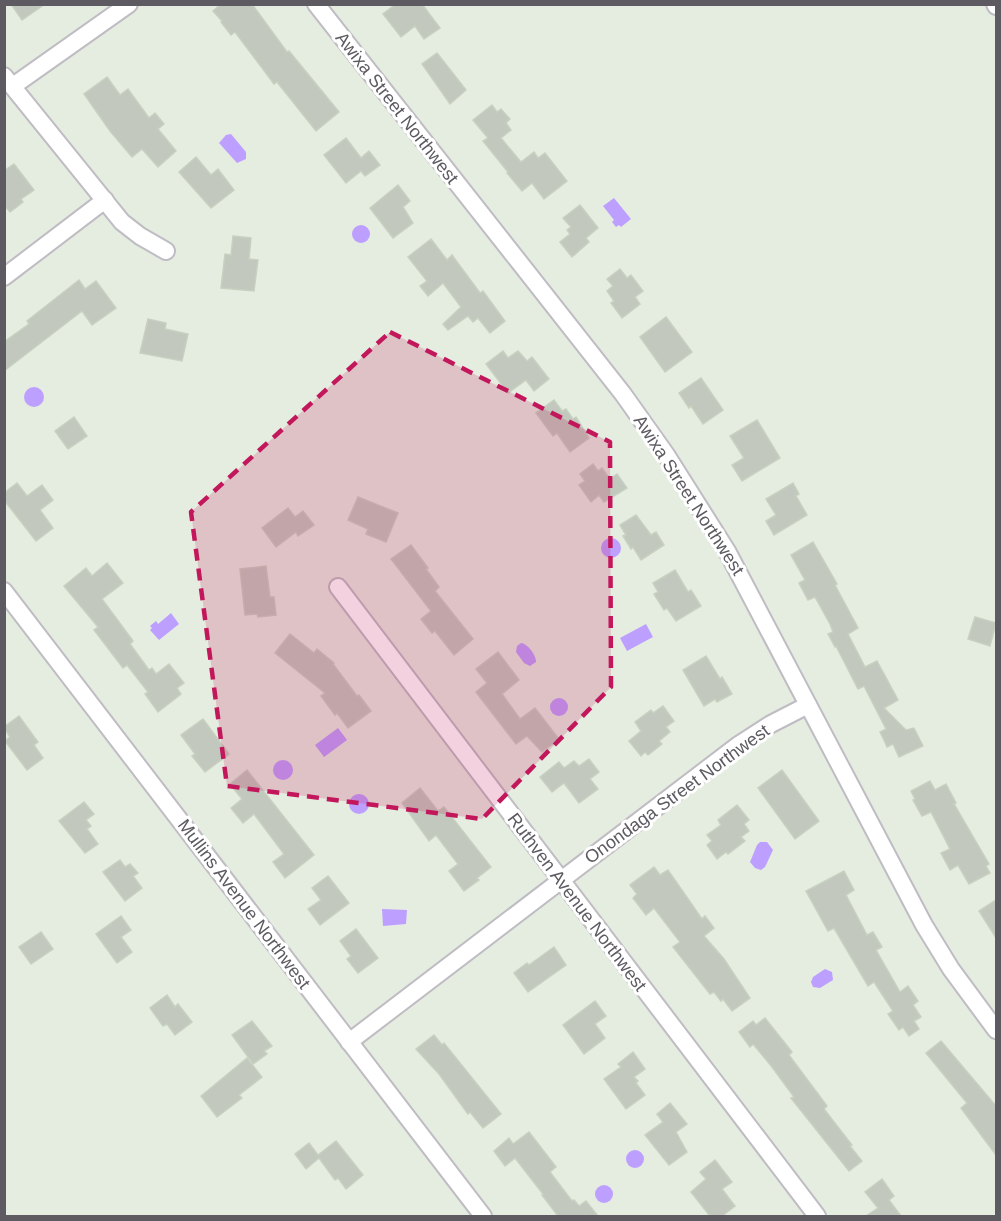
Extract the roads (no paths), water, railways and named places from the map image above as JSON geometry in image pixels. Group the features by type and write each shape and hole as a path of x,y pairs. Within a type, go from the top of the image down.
{"street":[{"path":"129,4 9,81 122,222 140,236 166,250"},
{"name":"Awixa Street Northwest","path":"316,4 596,358 646,426 727,550 924,925 951,969 996,1027"},
{"path":"4,277 105,200"},
{"name":"Ruthven Avenue Northwest","path":"338,587 817,1216"},
{"name":"Mullins Avenue Northwest","path":"4,591 483,1216"},
{"name":"Onondaga Street Northwest","path":"349,1042 748,738 808,705"}]}
